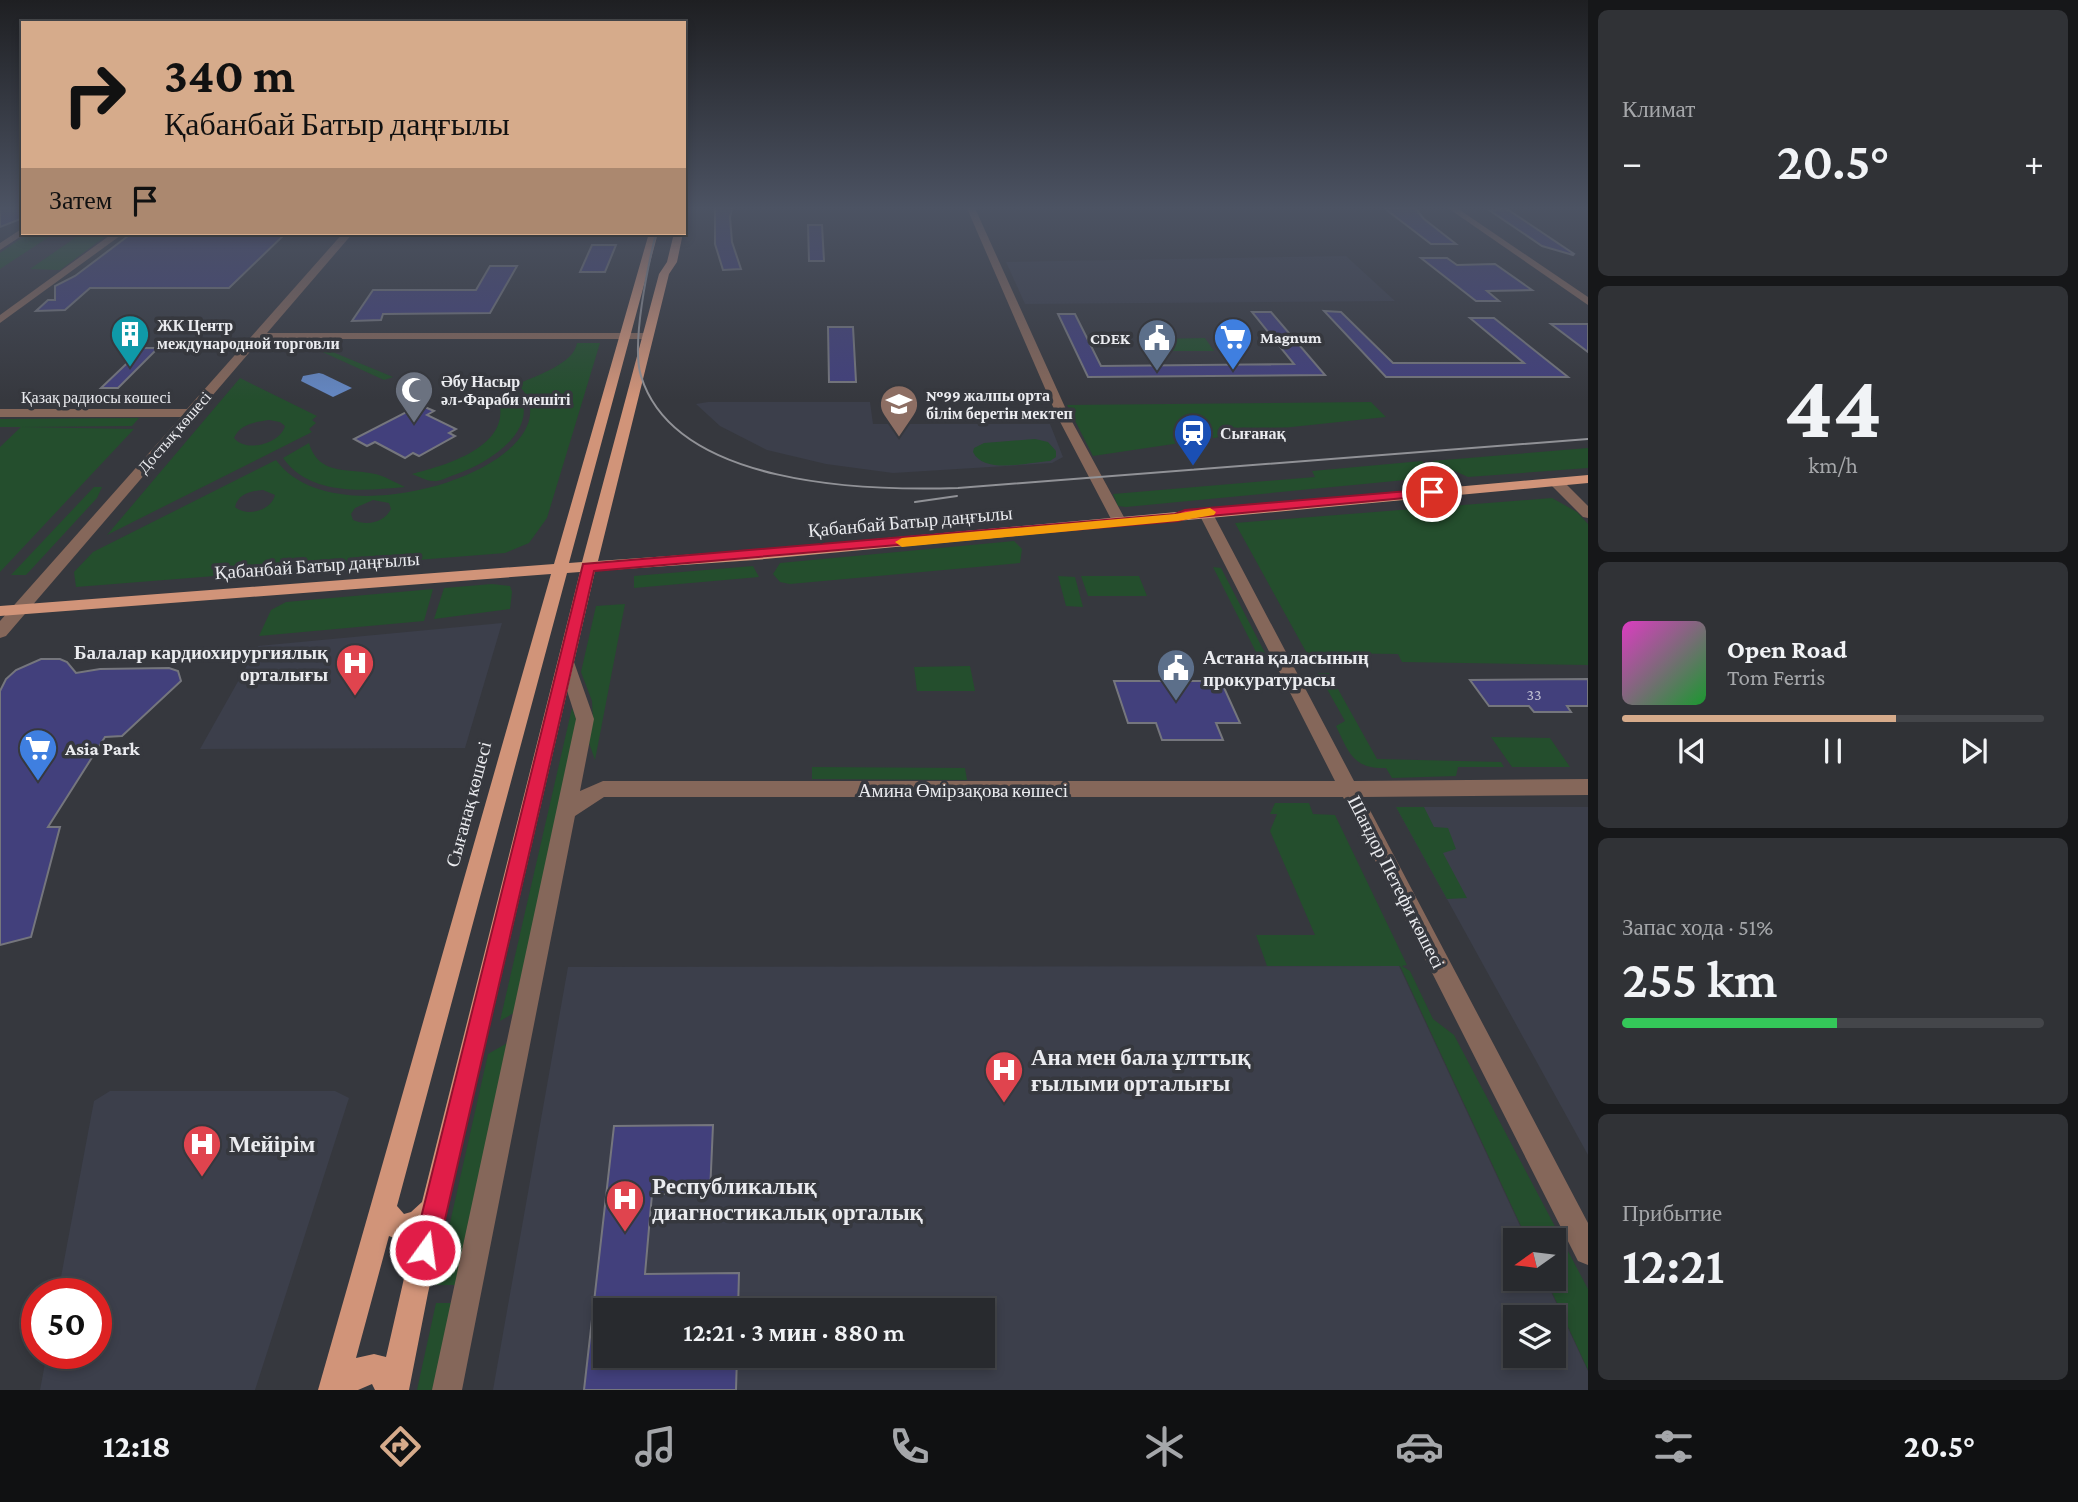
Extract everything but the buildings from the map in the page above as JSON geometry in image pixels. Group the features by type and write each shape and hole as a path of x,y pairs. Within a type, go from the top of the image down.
{"main road":[{"name":"Сығанақ көшесі","path":"333,1390 642,271"},
{"path":"392,1390 588,567 646,336 666,271"},
{"name":"Қабанбай Батыр даңғылы","path":"638,564 670,557 1588,479"},
{"name":"Қабанбай Батыр даңғылы","path":"6,612 638,564 1010,533 1178,517 1185,514"},
{"path":"383,1206 389,1221 397,1227 411,1228 422,1222 436,1208"},
{"path":"333,1390 355,1373 368,1368 381,1370 392,1390"}],"street":[{"path":"0,320 67,271"},
{"name":"Достық көшесі","path":"186,413 308,271"},
{"name":"Достық көшесі","path":"0,632 6,612 315,271"},
{"path":"999,271 1063,416 1118,519"},
{"path":"1543,271 1588,302"},
{"path":"258,336 646,336"},
{"name":"Қазақ радиосы көшесі","path":"0,413 186,413"},
{"path":"1556,482 1588,513"},
{"name":"Шандор Петефи көшесі","path":"1205,512 1588,1251"},
{"path":"447,1390 585,719 566,662"},
{"path":"578,756 584,777 593,786 608,789"},
{"name":"Амина Өмірзақова көшесі","path":"566,811 590,794 608,789 1349,789 1524,785 1588,787"}],"shaded area":[{"path":"1010,271 1362,271 1395,301 1025,304"},
{"name":"№99 жалпы орта білім беретін мектеп","path":"870,402 873,424 1050,424 1063,457 1052,463 893,473 826,464 767,450 720,426 696,404"},
{"name":"Балалар кардиохирургиялық орталығы","path":"502,623 465,748 200,749 258,646"},
{"path":"1396,807 1588,807 1588,1155 1447,899"},
{"name":"Ана мен бала ұлттық ғылыми орталығы","path":"1399,966 1521,1228 1503,1228 1503,1292 1551,1292 1557,1305 1503,1305 1503,1368 1566,1368 1566,1324 1588,1371 1588,1390 493,1390 568,967"},
{"name":"Мейірім","path":"110,1091 335,1091 349,1098 255,1390 40,1390 44,1369 112,1369 112,1278 61,1278 94,1101"}],"green space":[{"path":"1205,338 1214,351 1163,351 1156,339"},
{"path":"273,341 306,341 393,377 384,380 305,344 270,345"},
{"path":"577,343 600,343 547,518 529,543 505,553 76,587 74,572 93,552 276,460 307,485 349,495 398,494 446,483 488,464 518,440 530,413 518,384 553,368 574,350","holes":["263,490 275,495 269,505 252,512 235,507 242,496","373,500 389,503 391,509 388,514 375,522 353,520 351,514 355,508"]},
{"path":"240,378 317,416 312,420 316,423 309,429 312,432 107,535","holes":["269,420 285,426 277,438 270,442 254,446 239,443 234,438 248,424"]},
{"path":"515,387 523,402 523,416 518,430 496,453 468,470 438,481 412,474 459,459 487,441 496,429 500,415 498,398"},
{"path":"1371,402 1386,417 1273,429 1093,456 1067,405"},
{"path":"139,418 132,426 22,427 134,429 0,572 0,447 21,427 0,427 0,419"},
{"path":"1035,439 1048,442 1056,451 1056,457 1050,461 1008,466 987,463 973,452 974,448 984,443"},
{"path":"309,443 320,462 328,466 379,475 405,487 355,490 322,485 308,479 294,470 283,458"},
{"path":"1588,448 1588,468 1468,477 1432,461"},
{"path":"1422,461 1432,474 1426,478 1126,507 1118,506 1113,494 1315,477 1312,471"},
{"path":"94,487 102,487 97,498 26,575 11,575"},
{"path":"1552,498 1577,512 1588,524 1588,665 1402,662 1398,654 1327,653 1326,660 1310,659 1235,523"},
{"path":"1014,541 1022,549 1020,563 790,584 780,582 773,574 780,563"},
{"path":"753,566 759,577 634,588 634,576"},
{"path":"1213,567 1221,568 1265,653 1256,652"},
{"path":"1058,576 1075,577 1083,607 1066,606"},
{"path":"1081,576 1139,576 1147,596 1088,596"},
{"path":"492,584 510,586 510,609 434,619 444,588"},
{"path":"433,589 424,621 259,636 271,610 286,602"},
{"path":"625,604 595,760 589,743 593,720 592,701 581,672 596,606"},
{"path":"970,666 975,691 917,691 914,667"},
{"path":"1318,673 1329,673 1377,759 1501,762 1504,767 1458,767 1456,776 1392,778 1386,768 1366,766 1354,758 1336,726 1345,721"},
{"path":"572,708 579,727 519,1010 500,1021"},
{"path":"1491,737 1550,738 1570,767 1512,767"},
{"path":"812,767 965,768 967,780 812,779"},
{"path":"1275,803 1309,803 1313,814 1335,815 1407,965 1402,966 1410,971 1433,1019 1454,1035 1556,1228 1522,1228 1400,966 1267,966 1256,935 1315,935 1270,831 1277,814 1270,814"},
{"path":"1396,807 1424,807 1434,827 1448,828 1456,849 1443,853 1467,898 1447,899"},
{"path":"509,1042 456,1285 436,1285 488,1054"},
{"path":"1566,1247 1588,1289 1588,1370 1566,1322 1566,1305 1558,1305 1552,1292 1566,1292"},
{"path":"436,1303 456,1303 436,1390 417,1390"}],"water":[{"path":"319,373 352,388 333,397 301,381 303,376"}],"tram line":[{"path":"648,271 639,325 638,362 641,376 661,413 692,440 731,461 777,474 825,483 919,489 958,488 1588,439"},
{"path":"915,502 957,496"}],"slow traffic":[{"path":"902,542 1210,512"}],"place":[{"name":"ЖК Центр международной торговли","path":"130,368"},
{"name":"Magnum","path":"1233,371"},
{"name":"CDEK","path":"1157,372"},
{"name":"Әбу Насыр әл-Фараби мешіті","path":"414,424"},
{"name":"№99 жалпы орта білім беретін мектеп","path":"899,438"},
{"name":"Сығанақ","path":"1193,467"},
{"name":"Балалар кардиохирургиялық орталығы","path":"355,697"},
{"name":"Астана қаласының прокуратурасы","path":"1176,702"},
{"name":"Asia Park","path":"38,782"},
{"name":"Ана мен бала ұлттық ғылыми орталығы","path":"1004,1104"},
{"name":"Мейірім","path":"202,1178"},
{"name":"Республикалық диагностикалық орталық","path":"625,1233"}],"route":[{"path":"425,1250 588,567 1023,532 1178,517 1185,514 1432,492"}]}
